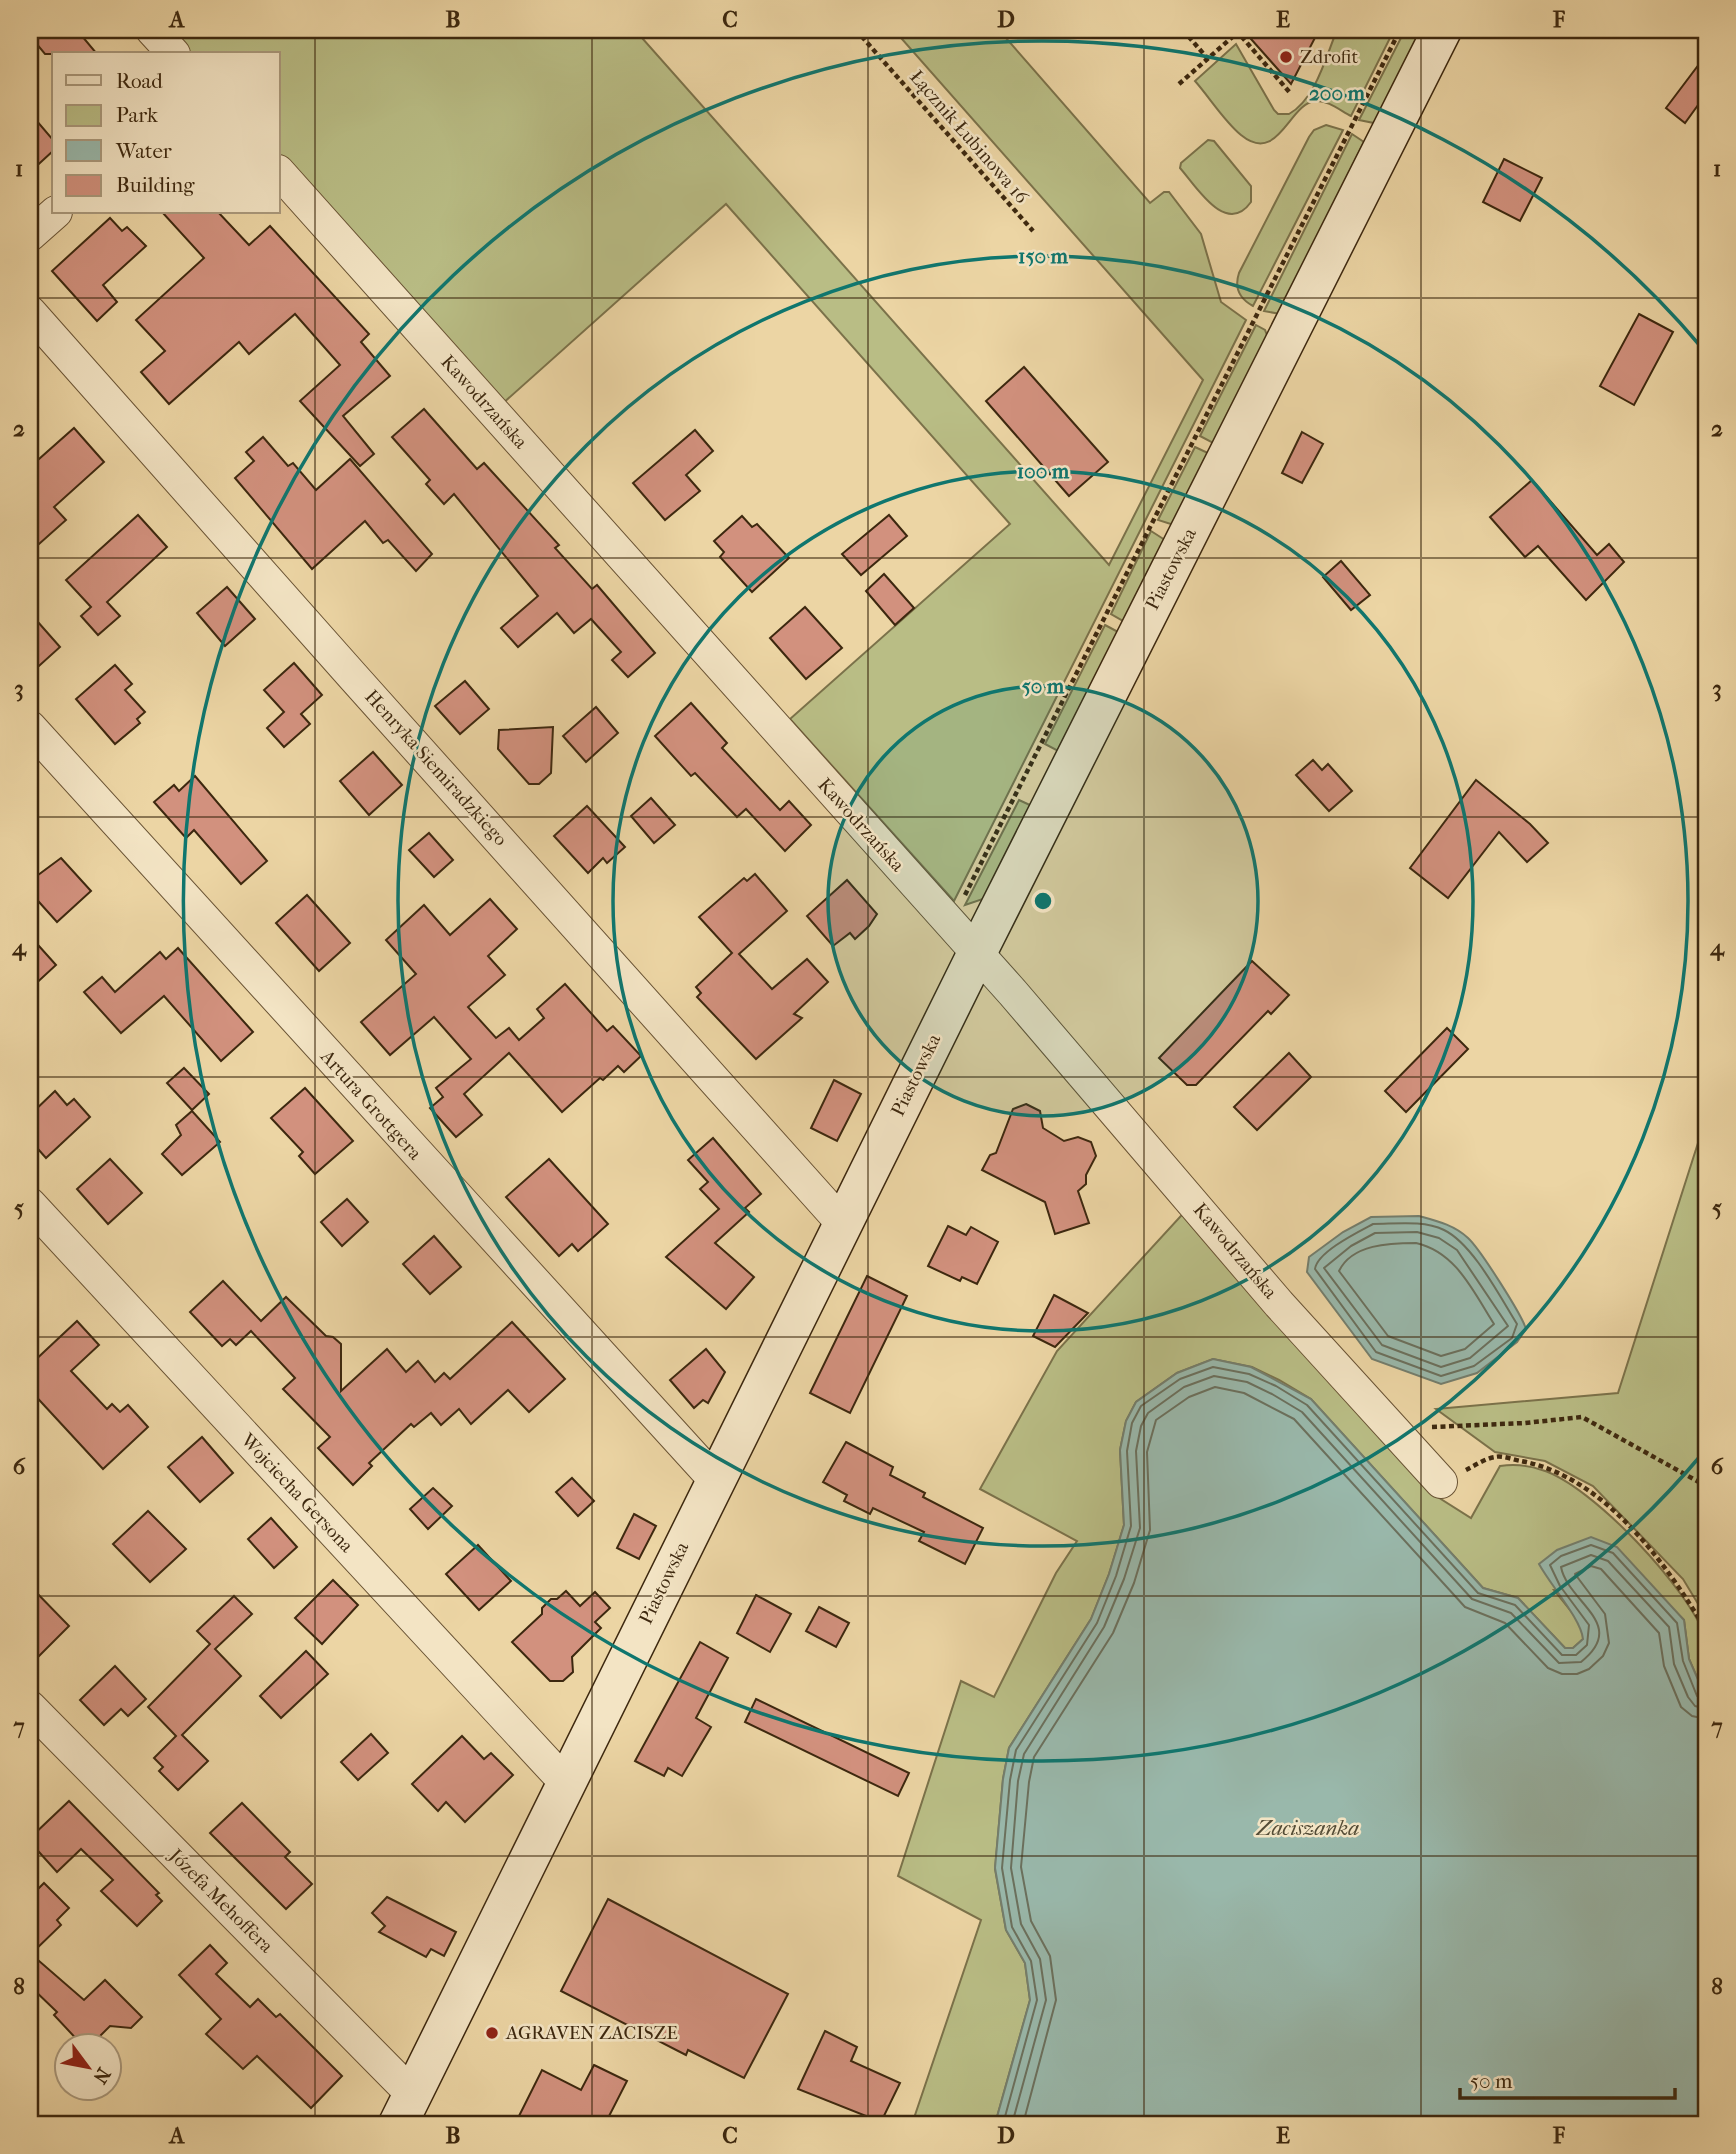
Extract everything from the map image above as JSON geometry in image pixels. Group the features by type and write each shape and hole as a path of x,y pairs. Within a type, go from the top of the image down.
{"street":[{"path":"152,30 172,52"},
{"name":"Piastowska","path":"405,2109 976,955 1442,30"},
{"name":"Kawodrzańska","path":"280,173 1087,1078 1279,1304 1441,1482"},
{"path":"30,235 54,214"},
{"name":"Henryka Siemiradzkiego","path":"30,312 311,631 575,921 843,1223"},
{"name":"Artura Grottgera","path":"30,727 715,1480"},
{"name":"Wojciecha Gersona","path":"30,1204 565,1782"},
{"name":"Józefa Mehoffera","path":"30,1707 405,2109"}],"path":[{"name":"Łącznik Łubinowa 16","path":"856,30 1033,231"},
{"path":"1183,30 1208,59"},
{"path":"950,925 1400,30"},
{"path":"1179,84 1237,31 1291,94"},
{"path":"1393,1428 1525,1423 1582,1417 1706,1486"},
{"path":"1441,1482 1495,1456 1544,1466 1567,1476 1589,1490 1624,1522 1677,1582 1706,1630"}],"green space":[{"path":"166,30 635,30 1109,565 1203,380 894,30 999,30 1150,203 1164,192 1169,192 1201,234 1221,302 1246,320 954,901 790,719 1010,524 726,204 501,405 280,162 280,52 183,52"},
{"path":"1337,30 1394,30 1351,116 1330,104 1316,101 1298,111 1274,138 1265,143 1254,142 1235,129 1195,81 1236,44 1274,110 1278,114 1289,114 1313,88"},
{"path":"1405,30 1423,30 1374,123 1359,120"},
{"path":"1326,125 1343,130 1253,306 1239,293 1239,273 1309,137 1314,130"},
{"path":"1352,134 1364,142 1280,314 1264,311"},
{"path":"1208,140 1214,141 1251,186 1251,202 1241,211 1232,214 1212,205 1180,168 1181,163"},
{"path":"1256,325 1265,330 1268,338 1215,444 1200,436"},
{"path":"1195,447 1210,454 1174,525 1158,520"},
{"path":"1151,531 1165,540 1125,622 1111,614"},
{"path":"1105,625 1120,633 1060,752 1045,744"},
{"path":"1019,800 1032,806 983,899 965,905"},
{"path":"1706,1118 1706,1617 1683,1579 1593,1486 1545,1461 1495,1452 1436,1409 1618,1393"},
{"path":"1190,1206 1433,1494 1471,1518 1500,1466 1527,1466 1563,1480 1612,1517 1660,1568 1696,1618 1707,1645 1706,1698 1689,1659 1684,1620 1656,1593 1554,1590 1582,1625 1583,1639 1573,1648 1565,1648 1518,1598 1483,1588 1311,1399 1252,1367 1213,1359 1177,1373 1136,1402 1126,1421 1120,1450 1124,1525 1109,1574 1091,1619 1009,1748 1003,1779 995,1869 1006,1930 1025,1963 1030,2000 995,2124 912,2124 981,1920 898,1876 961,1681 994,1697 1056,1573 1077,1541 980,1489 1057,1351"}],"water":[{"path":"1419,1216 1451,1227 1468,1238 1500,1282 1526,1329 1517,1342 1477,1373 1441,1384 1372,1359 1307,1272 1309,1257 1343,1232 1371,1217"},
{"name":"Zaciszanka","path":"1213,1359 1251,1367 1311,1399 1483,1588 1518,1598 1565,1648 1573,1648 1583,1639 1581,1631 1539,1564 1557,1550 1591,1537 1617,1547 1684,1620 1689,1659 1706,1698 1706,2124 995,2124 1030,2000 1025,1963 1006,1930 995,1868 1003,1779 1009,1748 1091,1619 1109,1574 1124,1525 1120,1450 1126,1421 1136,1402 1177,1373"}],"building":[{"path":"30,30 77,30 95,52 45,54 30,36"},
{"name":"Zdrofit","path":"1243,30 1319,30 1291,84"},
{"path":"1706,55 1706,94 1685,123 1666,108"},
{"path":"30,113 52,139 52,152 30,172"},
{"path":"1504,159 1542,178 1520,221 1483,202"},
{"path":"164,214 220,214 249,245 270,226 369,334 361,342 390,376 343,416 374,454 360,466 300,401 340,365 295,314 249,354 239,342 169,404 141,372 165,351 136,320 204,258"},
{"path":"110,218 122,231 127,227 146,246 103,285 117,302 97,321 52,271"},
{"path":"1639,314 1673,332 1634,405 1600,386"},
{"path":"1024,367 1108,462 1069,496 986,401"},
{"path":"424,409 477,469 484,463 559,545 555,548 592,589 597,585 655,653 628,677 612,660 621,652 591,619 574,633 557,613 518,647 501,628 538,596 454,494 444,504 426,484 430,480 392,437"},
{"path":"74,428 104,462 54,507 66,520 30,552 30,467"},
{"path":"695,430 713,451 686,475 700,491 665,520 633,483"},
{"path":"1302,432 1323,444 1302,483 1282,473"},
{"path":"263,437 288,466 293,463 316,490 350,459 432,554 416,571 388,540 383,543 365,521 312,569 235,478 254,461 246,452"},
{"path":"1532,480 1597,555 1609,544 1624,562 1586,600 1538,546 1525,557 1490,517"},
{"path":"138,515 167,547 107,602 120,616 98,635 81,616 91,607 66,580"},
{"path":"889,515 907,536 861,575 842,554"},
{"path":"742,516 752,527 757,524 789,558 752,592 720,557 724,552 714,541"},
{"path":"1341,561 1370,595 1351,610 1323,577"},
{"path":"884,574 914,608 895,625 866,591"},
{"path":"227,587 255,619 225,646 197,613"},
{"path":"805,607 842,648 806,679 770,638"},
{"path":"30,613 60,647 30,674"},
{"path":"294,663 322,695 301,714 310,724 284,747 267,728 284,712 264,690"},
{"path":"115,665 132,684 125,690 145,712 137,719 140,723 115,744 76,699"},
{"path":"465,681 489,709 460,734 435,706"},
{"path":"691,703 727,743 722,748 780,810 789,801 811,825 785,851 746,809 737,817 695,773 691,776 655,736"},
{"path":"596,707 618,733 586,762 563,736"},
{"path":"553,727 551,773 539,784 529,784 498,749 499,730"},
{"path":"373,752 402,785 369,815 340,781"},
{"path":"1313,760 1322,770 1328,764 1352,791 1329,811 1296,775"},
{"path":"195,776 267,861 241,884 194,830 186,838 154,802 174,785 179,791"},
{"path":"1476,780 1530,824 1548,843 1527,862 1499,832 1448,898 1410,868"},
{"path":"651,798 675,825 654,843 631,816"},
{"path":"587,806 625,847 607,863 603,858 588,873 554,836"},
{"path":"429,833 453,860 434,877 409,850"},
{"path":"61,858 91,891 57,922 30,892 30,881"},
{"path":"755,874 787,911 739,954 772,989 807,959 828,982 794,1014 802,1018 756,1059 697,997 701,993 696,987 732,953 699,917 744,878 747,881"},
{"path":"847,880 877,914 855,939 850,933 833,946 807,916"},
{"path":"307,895 350,943 319,971 276,923"},
{"path":"490,899 517,929 488,956 505,975 468,1007 496,1038 509,1028 519,1040 544,1018 537,1009 565,984 607,1031 613,1026 641,1056 624,1072 618,1066 603,1080 600,1078 562,1112 509,1053 464,1094 482,1115 456,1137 430,1108 443,1097 436,1088 471,1059 434,1017 390,1055 361,1022 416,974 386,940 424,905 450,935"},
{"path":"30,936 56,965 30,989"},
{"path":"178,948 253,1032 221,1061 164,996 121,1033 84,992 102,977 115,992 160,952 166,959"},
{"path":"1252,961 1289,995 1271,1014 1268,1011 1196,1085 1187,1085 1159,1058"},
{"path":"1447,1028 1468,1049 1406,1112 1385,1091"},
{"path":"1289,1053 1311,1077 1257,1130 1234,1107"},
{"path":"184,1068 209,1094 192,1110 167,1083"},
{"path":"834,1080 861,1094 837,1141 811,1128"},
{"path":"305,1088 353,1141 315,1174 299,1156 303,1152 271,1118"},
{"path":"55,1091 67,1105 74,1099 90,1117 46,1158 30,1140 30,1115"},
{"path":"1026,1104 1040,1111 1043,1128 1064,1141 1078,1137 1091,1142 1096,1156 1086,1175 1086,1184 1078,1191 1089,1223 1055,1234 1045,1202 982,1170 990,1155 996,1153 1013,1109"},
{"path":"192,1111 220,1142 182,1175 162,1154 181,1135 176,1125"},
{"path":"713,1138 761,1194 745,1208 749,1212 715,1243 754,1277 726,1309 666,1257 719,1209 700,1189 708,1182 688,1160"},
{"path":"110,1159 142,1193 108,1224 77,1189"},
{"path":"549,1159 608,1224 578,1251 572,1244 559,1256 506,1197"},
{"path":"347,1199 368,1222 342,1246 321,1222"},
{"path":"948,1226 966,1235 971,1227 998,1242 977,1284 962,1277 960,1281 928,1266"},
{"path":"434,1236 461,1267 430,1294 403,1264"},
{"path":"867,1276 907,1296 850,1413 810,1393"},
{"path":"223,1281 261,1321 286,1297 326,1336 333,1337 341,1344 341,1391 387,1349 406,1372 418,1361 435,1382 444,1373 450,1379 512,1322 565,1379 529,1412 508,1390 471,1424 459,1409 441,1425 431,1413 414,1427 411,1424 369,1463 372,1466 353,1485 318,1448 330,1437 283,1389 295,1378 251,1331 236,1345 230,1339 222,1346 190,1312"},
{"path":"1054,1295 1088,1313 1055,1347 1033,1336"},
{"path":"77,1321 99,1345 71,1371 107,1409 112,1404 120,1412 128,1405 148,1427 103,1469 30,1390 30,1365"},
{"path":"706,1349 725,1372 708,1403 703,1400 694,1408 670,1380"},
{"path":"202,1437 233,1473 200,1502 168,1467"},
{"path":"846,1442 893,1467 890,1475 925,1493 923,1497 983,1528 965,1564 919,1541 924,1532 873,1508 870,1514 844,1501 847,1495 823,1482"},
{"path":"572,1478 594,1501 578,1516 556,1492"},
{"path":"433,1488 452,1506 428,1529 410,1509"},
{"path":"148,1511 186,1549 150,1582 113,1544"},
{"path":"634,1514 656,1526 639,1559 617,1548"},
{"path":"271,1518 297,1547 274,1568 248,1539"},
{"path":"478,1545 511,1581 479,1610 446,1574"},
{"path":"333,1580 358,1605 322,1644 295,1618"},
{"path":"30,1586 69,1626 30,1665"},
{"path":"566,1591 580,1606 595,1592 610,1608 595,1622 601,1628 572,1657 573,1672 563,1681 550,1681 512,1642 542,1614 542,1608 551,1599 557,1599"},
{"path":"756,1595 791,1614 770,1652 737,1633"},
{"path":"234,1596 252,1614 215,1649 241,1676 182,1735 208,1761 178,1790 159,1771 163,1767 154,1758 176,1736 148,1707 210,1644 197,1631"},
{"path":"819,1607 849,1623 836,1647 806,1631"},
{"path":"700,1642 728,1658 696,1718 711,1727 682,1776 668,1768 664,1776 635,1761"},
{"path":"306,1651 328,1674 281,1718 260,1696"},
{"path":"115,1666 146,1699 128,1716 121,1709 104,1725 80,1700"},
{"path":"756,1699 909,1773 898,1796 745,1722"},
{"path":"371,1734 388,1753 358,1780 341,1762"},
{"path":"462,1736 484,1759 491,1753 513,1775 465,1822 446,1802 438,1811 412,1784"},
{"path":"69,1801 159,1893 156,1895 162,1901 137,1926 101,1891 113,1880 81,1849 57,1872 30,1842 30,1838"},
{"path":"242,1803 290,1852 285,1857 312,1884 286,1909 210,1833"},
{"path":"44,1883 69,1908 57,1920 61,1925 31,1954 84,2000 105,1980 142,2017 131,2028 110,2026 104,2032 70,2032 54,2015 57,2012 30,1986 30,1897"},
{"path":"387,1897 456,1932 444,1956 431,1949 426,1957 379,1932 385,1926 372,1913"},
{"path":"608,1899 788,1994 744,2078 688,2050 686,2055 561,1991"},
{"path":"210,1945 227,1963 216,1974 250,2007 258,1999 276,2017 280,2014 342,2076 311,2108 257,2056 243,2069 206,2034 221,2019 179,1975"},
{"path":"825,2031 857,2047 851,2061 900,2083 881,2122 798,2089"},
{"path":"594,2065 627,2081 605,2124 515,2124 542,2070 581,2090"}],"place":[{"name":"Zdrofit","path":"1286,57"},
{"name":"AGRAVEN ZACISZE","path":"492,2033"}]}
